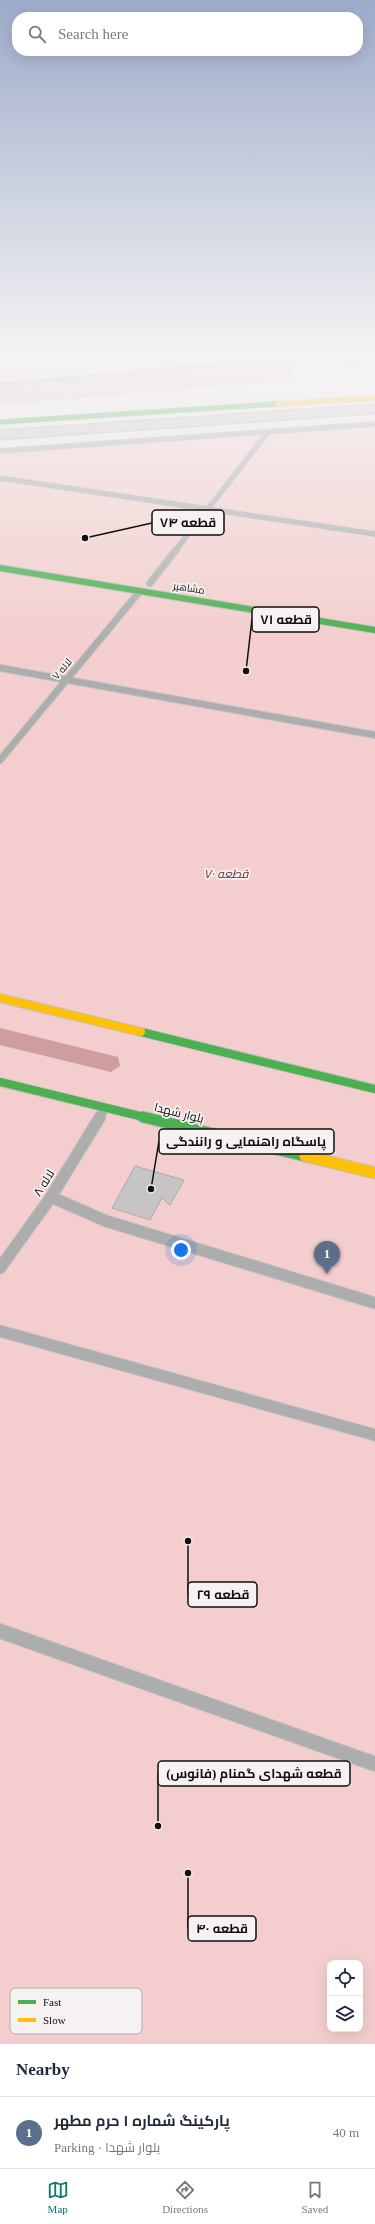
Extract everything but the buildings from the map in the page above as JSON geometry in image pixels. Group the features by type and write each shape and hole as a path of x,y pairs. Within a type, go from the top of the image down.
{"street":[{"name":"مشاهیر","path":"0,568 375,630"},
{"path":"137,580 154,583"},
{"path":"0,998 375,1089"},
{"name":"بلوار شهدا","path":"0,1082 375,1173"}],"lane":[{"path":"154,583 207,510 253,451"},
{"path":"0,478 375,534"},
{"name":"لاله ۷","path":"0,760 140,591"},
{"path":"0,668 375,735"},
{"name":"لاله ۸","path":"0,1268 51,1197 105,1108"},
{"path":"51,1197 106,1221 375,1303"},
{"path":"0,1331 375,1435"},
{"path":"0,1631 375,1764"}],"green space":[{"name":"قطعه ۷۰","path":"0,451 375,451 375,2044 0,2044"}],"shaded area":[{"path":"0,1028 118,1057 120,1066 111,1072 0,1045"}],"traffic: fast":[{"path":"0,568 375,630"},
{"path":"141,1032 375,1089"},
{"path":"0,1082 305,1156"}],"traffic: slow":[{"path":"0,998 141,1032"},
{"path":"305,1156 375,1173"}],"place":[{"name":"قطعه ۷۴","path":"85,538"},
{"name":"قطعه ۷۱","path":"246,671"},
{"name":"پاسگاه راهنمایی و رانندگی","path":"151,1189"},
{"name":"پارکینگ شماره ۱ حرم مطهر","path":"327,1274"},
{"name":"قطعه ۲۹","path":"188,1541"},
{"name":"قطعه‌ شهدای گمنام (فانوس)","path":"158,1826"},
{"name":"قطعه ۴۰","path":"188,1873"}]}
